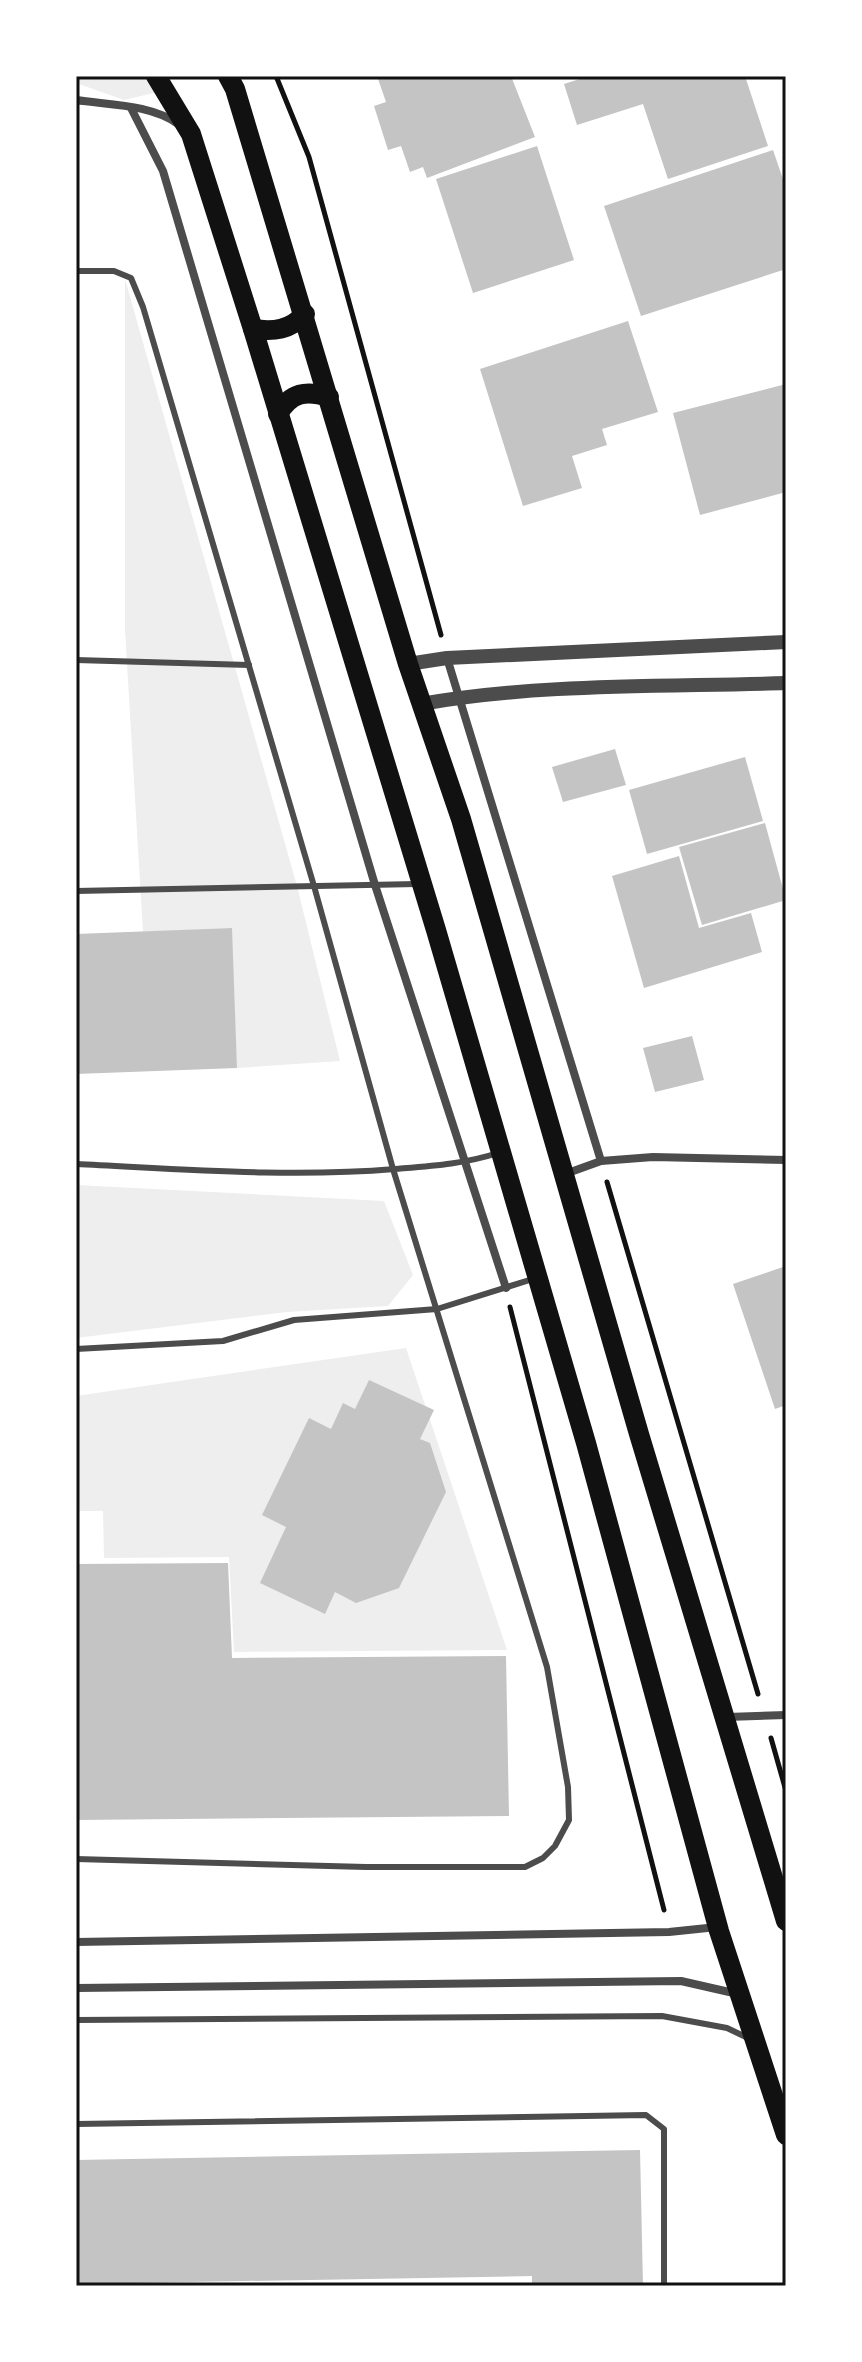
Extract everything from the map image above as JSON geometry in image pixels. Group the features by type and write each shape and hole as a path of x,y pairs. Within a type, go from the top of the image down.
{"main road":[{"path":"156,76 191,134 253,329 538,1277 717,1927 786,2135"},
{"path":"228,76 235,89 305,314 408,664 461,819 786,1921"},
{"path":"253,329 281,330 296,324 305,314"},
{"path":"278,414 286,401 300,394 315,393 329,397"}],"street":[{"path":"76,100 168,116 191,134"},
{"path":"131,108 163,171 375,885 506,1288"},
{"path":"408,664 447,658 786,642"},
{"path":"447,658 601,1161"},
{"path":"421,704 459,697 544,691 786,683"},
{"path":"564,1174 601,1161 653,1157 786,1160"},
{"path":"725,1717 786,1715"},
{"path":"76,1942 669,1932 717,1927"},
{"path":"76,1988 681,1981 739,1994"}],"lane":[{"path":"76,271 114,271 131,278 143,307 314,886 393,1169 547,1667 568,1787 569,1820 555,1846 543,1858 525,1867 366,1867 76,1859"},
{"path":"76,660 249,665"},
{"path":"76,891 421,883"},
{"path":"76,1164 264,1173 348,1173 466,1163 500,1152"},
{"path":"76,1349 223,1341 294,1320 437,1309 538,1277"},
{"path":"76,2020 662,2016 727,2028 757,2042"},
{"path":"76,2124 646,2115 664,2129 664,2286"}],"path":[{"path":"276,76 309,157 447,658"},
{"path":"601,1161 786,1791"},
{"path":"506,1288 669,1932"}],"shaded area":[{"path":"76,76 147,76 158,92 124,100 76,83"},
{"path":"125,279 297,886 340,1061 237,1068 231,928 143,932 125,630"},
{"path":"76,1185 384,1201 413,1275 388,1306 287,1312 76,1338"},
{"path":"406,1348 507,1650 234,1652 229,1557 104,1558 103,1511 76,1511 76,1396"}],"building":[{"path":"377,76 511,76 535,137 427,178 423,167 410,172 401,146 388,150 374,106 386,102"},
{"path":"589,76 745,76 768,146 668,179 643,104 577,125 564,84"},
{"path":"537,146 574,260 473,293 436,179"},
{"path":"773,150 786,188 786,269 641,316 604,206"},
{"path":"628,321 658,412 602,429 607,445 572,456 582,488 523,506 480,369"},
{"path":"786,384 786,492 700,515 673,413"},
{"path":"615,749 626,785 563,802 552,767"},
{"path":"745,757 763,821 647,854 629,790"},
{"path":"765,823 786,900 702,925 679,847"},
{"path":"679,856 699,928 751,913 762,952 644,988 612,876"},
{"path":"232,928 237,1068 76,1074 76,934"},
{"path":"692,1036 704,1080 655,1092 643,1048"},
{"path":"786,1266 786,1405 775,1409 733,1284"},
{"path":"369,1380 434,1410 420,1439 430,1443 446,1492 399,1588 356,1603 335,1592 325,1614 260,1583 286,1527 262,1515 309,1418 331,1429 343,1403 355,1409"},
{"path":"228,1563 232,1658 506,1656 509,1816 76,1820 76,1564"},
{"path":"640,2150 643,2286 532,2286 532,2276 76,2284 76,2160"}]}
